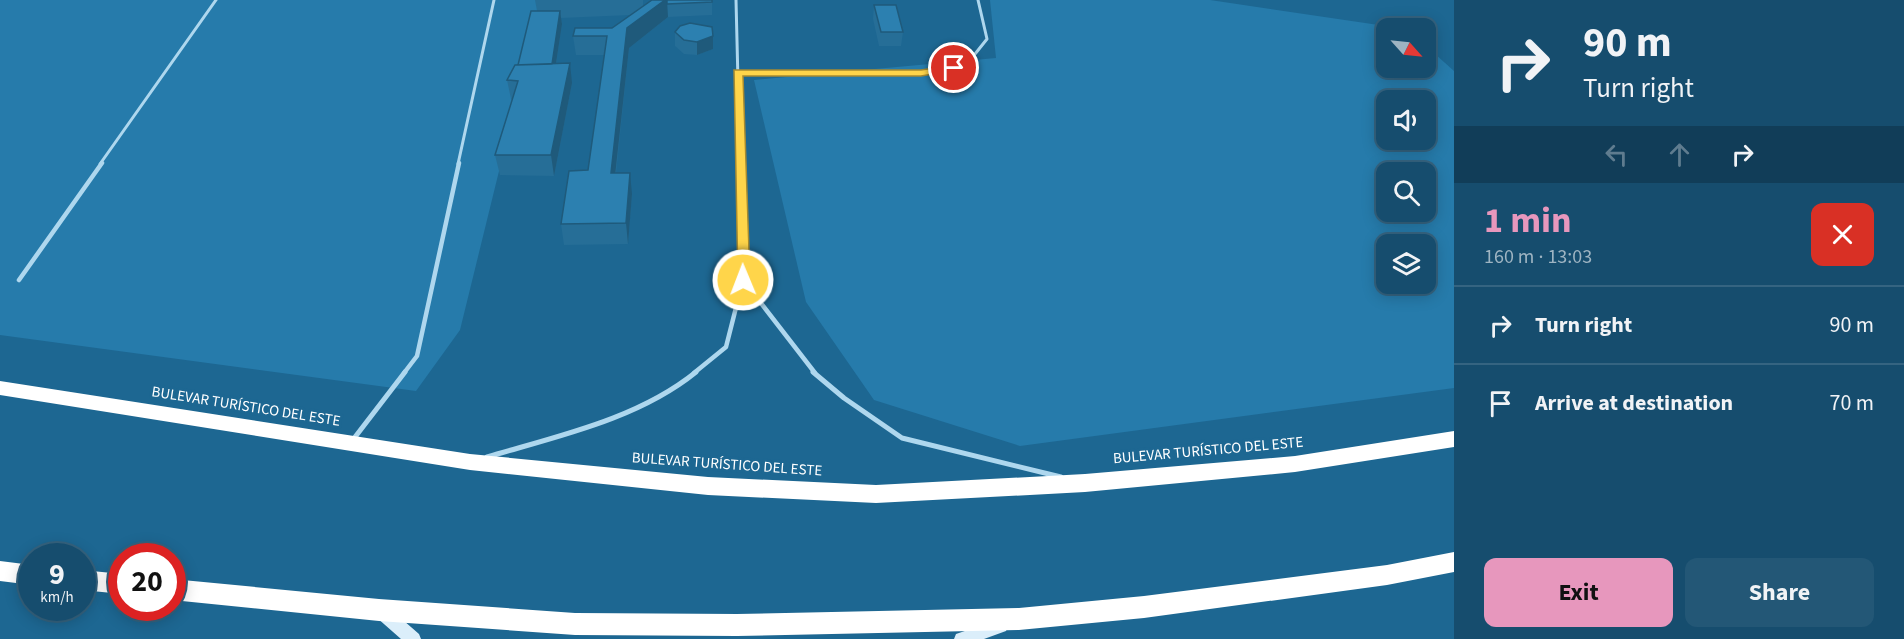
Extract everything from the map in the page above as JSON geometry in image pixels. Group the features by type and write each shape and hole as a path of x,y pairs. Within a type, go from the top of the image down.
{"highway":[{"name":"BULEVAR TURÍSTICO DEL ESTE","path":"0,388 470,462 708,486 876,494 1085,483 1294,464 1454,438"},
{"path":"186,590 379,610 575,624 737,625 1019,619 1144,607 1387,575 1454,562"},
{"path":"0,572 18,574"}],"street":[{"path":"379,610 413,639"},
{"path":"962,639 1019,619"}],"lane":[{"path":"19,280 216,0"},
{"path":"351,443 417,356 494,0"},
{"path":"470,462 591,426 673,390 726,346 743,280 736,0"},
{"path":"738,73 921,73 954,68 975,54 987,39 978,0"},
{"path":"743,280 809,368 844,398 902,438 1085,483"}],"shaded area":[{"path":"0,0 541,0 460,330 416,391 0,335"},
{"path":"990,0 1210,0 1376,25 1376,78 1436,78 1436,55 1454,71 1454,388 1020,446 874,400 806,302 754,80 996,58"}],"building":[{"path":"652,0 665,0 627,28 611,173 630,173 626,223 561,224 569,171 588,170 607,36 573,36 575,28 612,28"},
{"path":"667,0 712,0 712,2 667,4"},
{"path":"874,5 896,5 903,32 881,32"},
{"path":"531,11 560,11 552,64 518,65"},
{"path":"690,23 712,27 713,36 697,42 684,40 675,32 680,26"},
{"path":"570,63 551,155 495,155 518,81 507,80 515,65"}],"route":[{"path":"743,280 738,73 921,73 954,68"}]}
